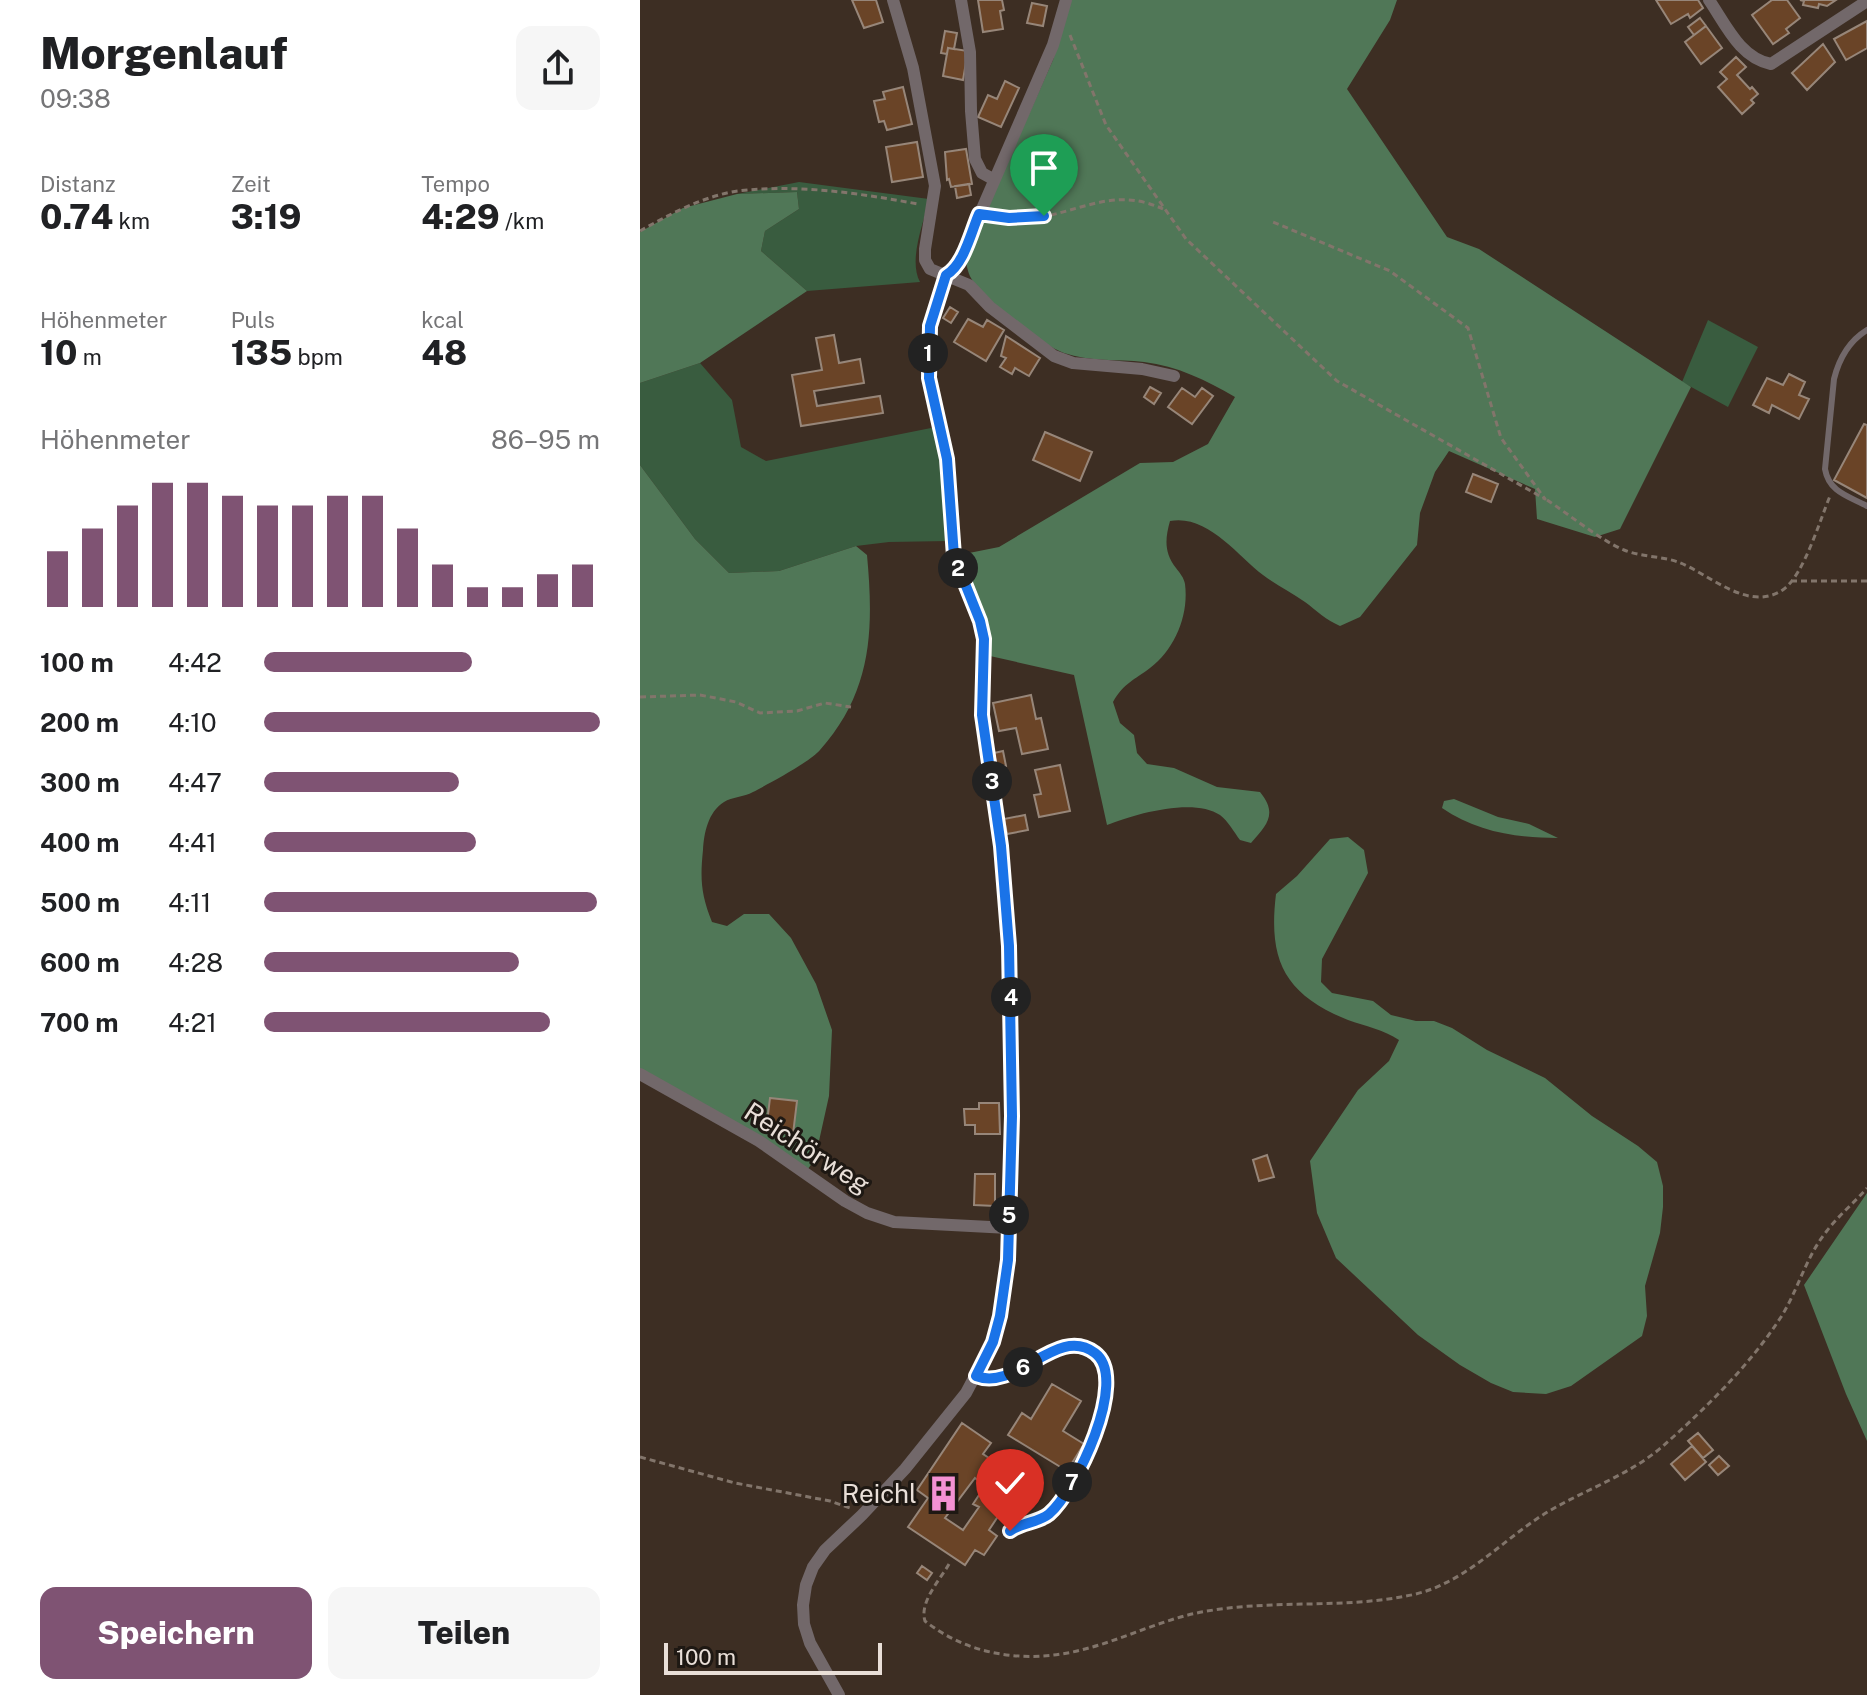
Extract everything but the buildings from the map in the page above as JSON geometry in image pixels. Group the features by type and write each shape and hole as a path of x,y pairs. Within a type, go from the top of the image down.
{"street":[{"path":"893,0 913,68 935,186 925,260 930,269 969,285 990,307 1054,356 1073,363 1142,369 1174,376"},
{"path":"961,0 970,52 975,159 982,173 993,179"},
{"path":"839,1695 810,1643 804,1624 806,1585 813,1567 825,1550 862,1515 938,1429 976,1376 993,1342 1006,1286 1012,1116 1009,946 1001,846 982,715 984,639 954,556 947,459 929,378 930,326 946,275 954,271 959,262 1033,94 1063,17 1066,0"},
{"path":"1709,0 1741,48 1755,61 1771,64 1867,1"},
{"name":"Reichörweg","path":"640,1074 759,1141 867,1213 894,1222 1009,1228"}],"lane":[{"path":"1867,330 1847,348 1837,365 1825,469 1833,489 1867,506"}],"path":[{"path":"1063,17 1106,125 1186,239 1337,381 1545,499 1623,550 1675,561 1753,598 1772,595 1791,581 1833,489"},
{"path":"640,231 673,212 735,191 798,188 857,193 933,207"},
{"path":"979,214 1009,218 1044,216 1117,198 1143,200 1166,211"},
{"path":"1273,222 1390,271 1468,328 1501,438 1545,499"},
{"path":"1791,581 1867,581"},
{"path":"640,697 700,695 736,702 760,713 797,711 825,703 851,707"},
{"path":"949,1564 927,1600 923,1615 925,1621 982,1651 1031,1657 1085,1649 1191,1614 1353,1603 1440,1587 1546,1513 1638,1466 1663,1446 1755,1352 1794,1296 1825,1232 1867,1188"},
{"path":"976,1376 993,1380 1007,1377 1038,1357 1067,1347 1086,1347 1099,1356 1105,1371 1106,1390 1090,1453 1084,1464 1047,1516 1020,1524 1010,1531"},
{"path":"640,1457 723,1480 830,1501 862,1515"}],"green space":[{"path":"1071,0 1397,0 1390,20 1347,89 1447,237 1479,249 1691,387 1620,529 1595,537 1537,519 1535,489 1449,451 1435,472 1420,513 1417,545 1360,617 1340,626 1263,575 1209,530 1184,520 1170,521 1168,551 1185,584 1182,619 1167,651 1125,686 1113,702 1120,723 1134,735 1137,753 1147,764 1174,768 1217,787 1260,792 1268,807 1268,819 1251,843 1240,840 1220,815 1195,807 1148,812 1107,825 1074,675 990,656 989,637 959,555 999,547 1140,463 1173,462 1208,444 1235,397 1180,370 1144,362 1084,358 1064,353 1016,322 980,290 970,276 965,258 1053,60"},
{"path":"799,182 929,199 916,252 920,282 807,291 761,251 765,231 799,209 797,192 737,194"},
{"path":"797,192 799,209 765,231 761,251 807,291 700,363 640,383 640,232 683,208 737,194"},
{"path":"1708,320 1758,347 1728,407 1682,382"},
{"path":"700,363 732,400 741,447 766,461 936,427 948,541 856,546 779,571 729,573 695,539 640,465 640,383"},
{"path":"640,465 695,539 729,573 779,571 856,546 867,555 870,609 866,659 860,682 837,728 815,755 749,794 727,800 719,806 708,823 704,843 702,887 712,922 727,926 744,914 769,914 791,938 816,984 832,1030 829,1096 815,1159 808,1169 640,1070"},
{"path":"1454,799 1498,817 1529,824 1558,838 1513,835 1469,823 1442,808 1444,801"},
{"path":"1348,837 1364,850 1368,873 1322,959 1321,982 1332,993 1373,1001 1391,1015 1416,1021 1434,1021 1452,1028 1487,1050 1545,1078 1657,1162 1663,1186 1663,1207 1660,1233 1645,1286 1647,1316 1642,1336 1571,1386 1546,1394 1513,1392 1460,1365 1418,1335 1336,1258 1317,1213 1310,1161 1358,1090 1389,1061 1399,1040 1326,1010 1309,999 1295,986 1278,956 1274,917 1276,894 1330,839"},
{"path":"1867,1193 1867,1441 1804,1285"}],"place":[{"name":"Reichl","path":"943,1494"}],"route":[{"path":"1010,1531 1020,1524 1047,1516 1084,1464 1090,1453 1106,1390 1105,1371 1099,1356 1086,1347 1067,1347 1038,1357 1007,1377 993,1380 976,1376 993,1342 1006,1286 1008,1260 1012,1116 1007,894 982,715 984,639 954,556 947,459 929,378 928,358 930,326 946,275 954,271 959,262 979,214 1009,218 1044,216"}]}
